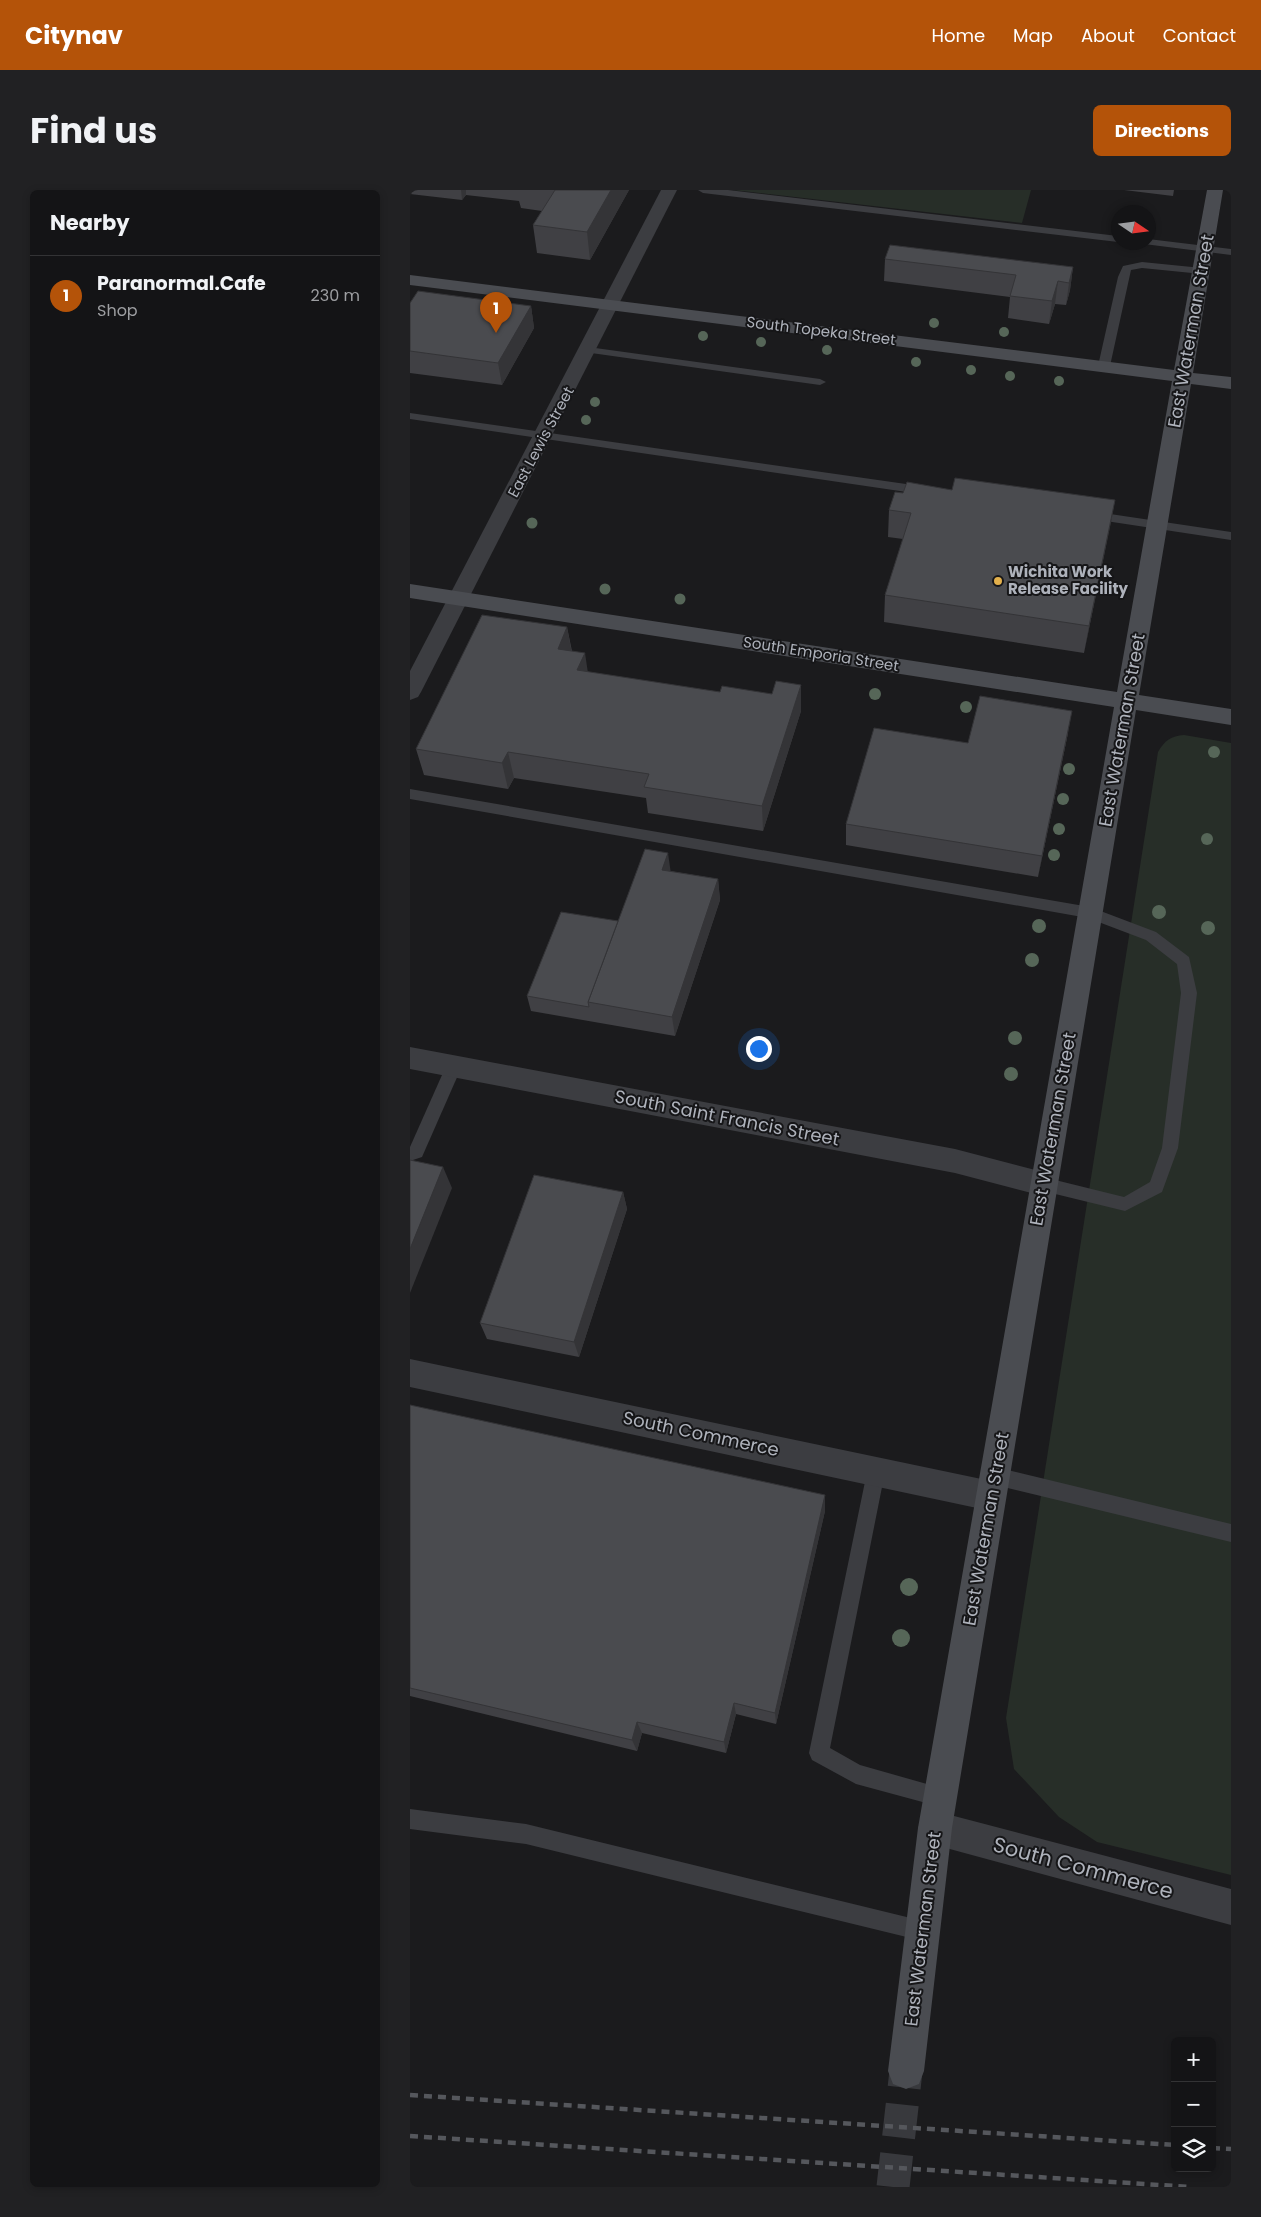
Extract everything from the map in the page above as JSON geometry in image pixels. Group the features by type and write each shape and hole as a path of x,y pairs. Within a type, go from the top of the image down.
{"street":[{"name":"East Lewis Street","path":"410,692 612,305 669,190"},
{"name":"East Waterman Street","path":"906,2071 938,1812 1090,913 1215,190"},
{"name":"South Topeka Street","path":"410,280 1231,383"},
{"name":"South Emporia Street","path":"410,591 1231,717"},
{"name":"South Saint Francis Street","path":"410,1058 955,1160 1044,1184"},
{"name":"South Commerce","path":"410,1373 876,1472 993,1486"},
{"name":"South Commerce","path":"938,1812 1231,1907"}],"lane":[{"path":"703,190 1111,238"},
{"path":"1156,243 1231,252"},
{"path":"1104,366 1123,277 1127,268 1142,265 1202,271"},
{"path":"588,350 820,382"},
{"path":"410,416 545,434 942,493"},
{"path":"1076,513 1231,536"},
{"path":"410,794 1090,913 1151,936 1184,960 1189,993 1170,1148 1156,1187 1125,1204 1044,1184"},
{"path":"410,1154 416,1152 454,1066"},
{"path":"876,1472 818,1753 856,1774 938,1812"},
{"path":"993,1486 1231,1533"},
{"path":"410,1819 526,1834 923,1931"}],"shaded area":[{"path":"733,190 1031,190 1022,223"},
{"path":"1184,735 1231,743 1231,1875 1097,1842 1059,1817 1014,1769 1006,1718 1158,752 1169,739"}],"building":[{"path":"555,190 611,190 587,232 533,225"},
{"path":"890,245 1073,267 1069,283 1058,281 1052,301 1010,296 1016,275 885,259"},
{"path":"418,291 531,306 498,363 410,351 410,303"},
{"name":"Wichita Work Release Facility","path":"955,478 1115,500 1089,626 885,595 911,513 889,510 895,492 903,493 907,482 952,490"},
{"path":"482,615 567,627 558,649 585,653 577,670 720,692 722,686 772,694 776,681 801,685 762,806 644,787 649,774 508,752 502,763 416,749"},
{"path":"980,696 1072,711 1042,856 846,824 874,728 968,743"},
{"path":"645,849 668,853 662,870 718,879 672,1017 588,1002"},
{"path":"561,912 618,921 588,1002 589,1007 527,996"},
{"path":"410,1160 443,1167 410,1249"},
{"path":"534,1175 623,1192 574,1342 480,1323"},
{"path":"410,1405 825,1495 775,1713 734,1703 724,1742 637,1722 632,1740 410,1688"}],"tunnel":[{"path":"893,2187 906,2071"}],"railway":[{"path":"410,2095 1171,2145"},
{"path":"410,2136 1190,2187"},
{"path":"1216,2148 1231,2149"}],"place":[{"name":"Paranormal.Cafe","path":"496,333"},
{"name":"Wichita Work Release Facility","path":"998,581"}]}
